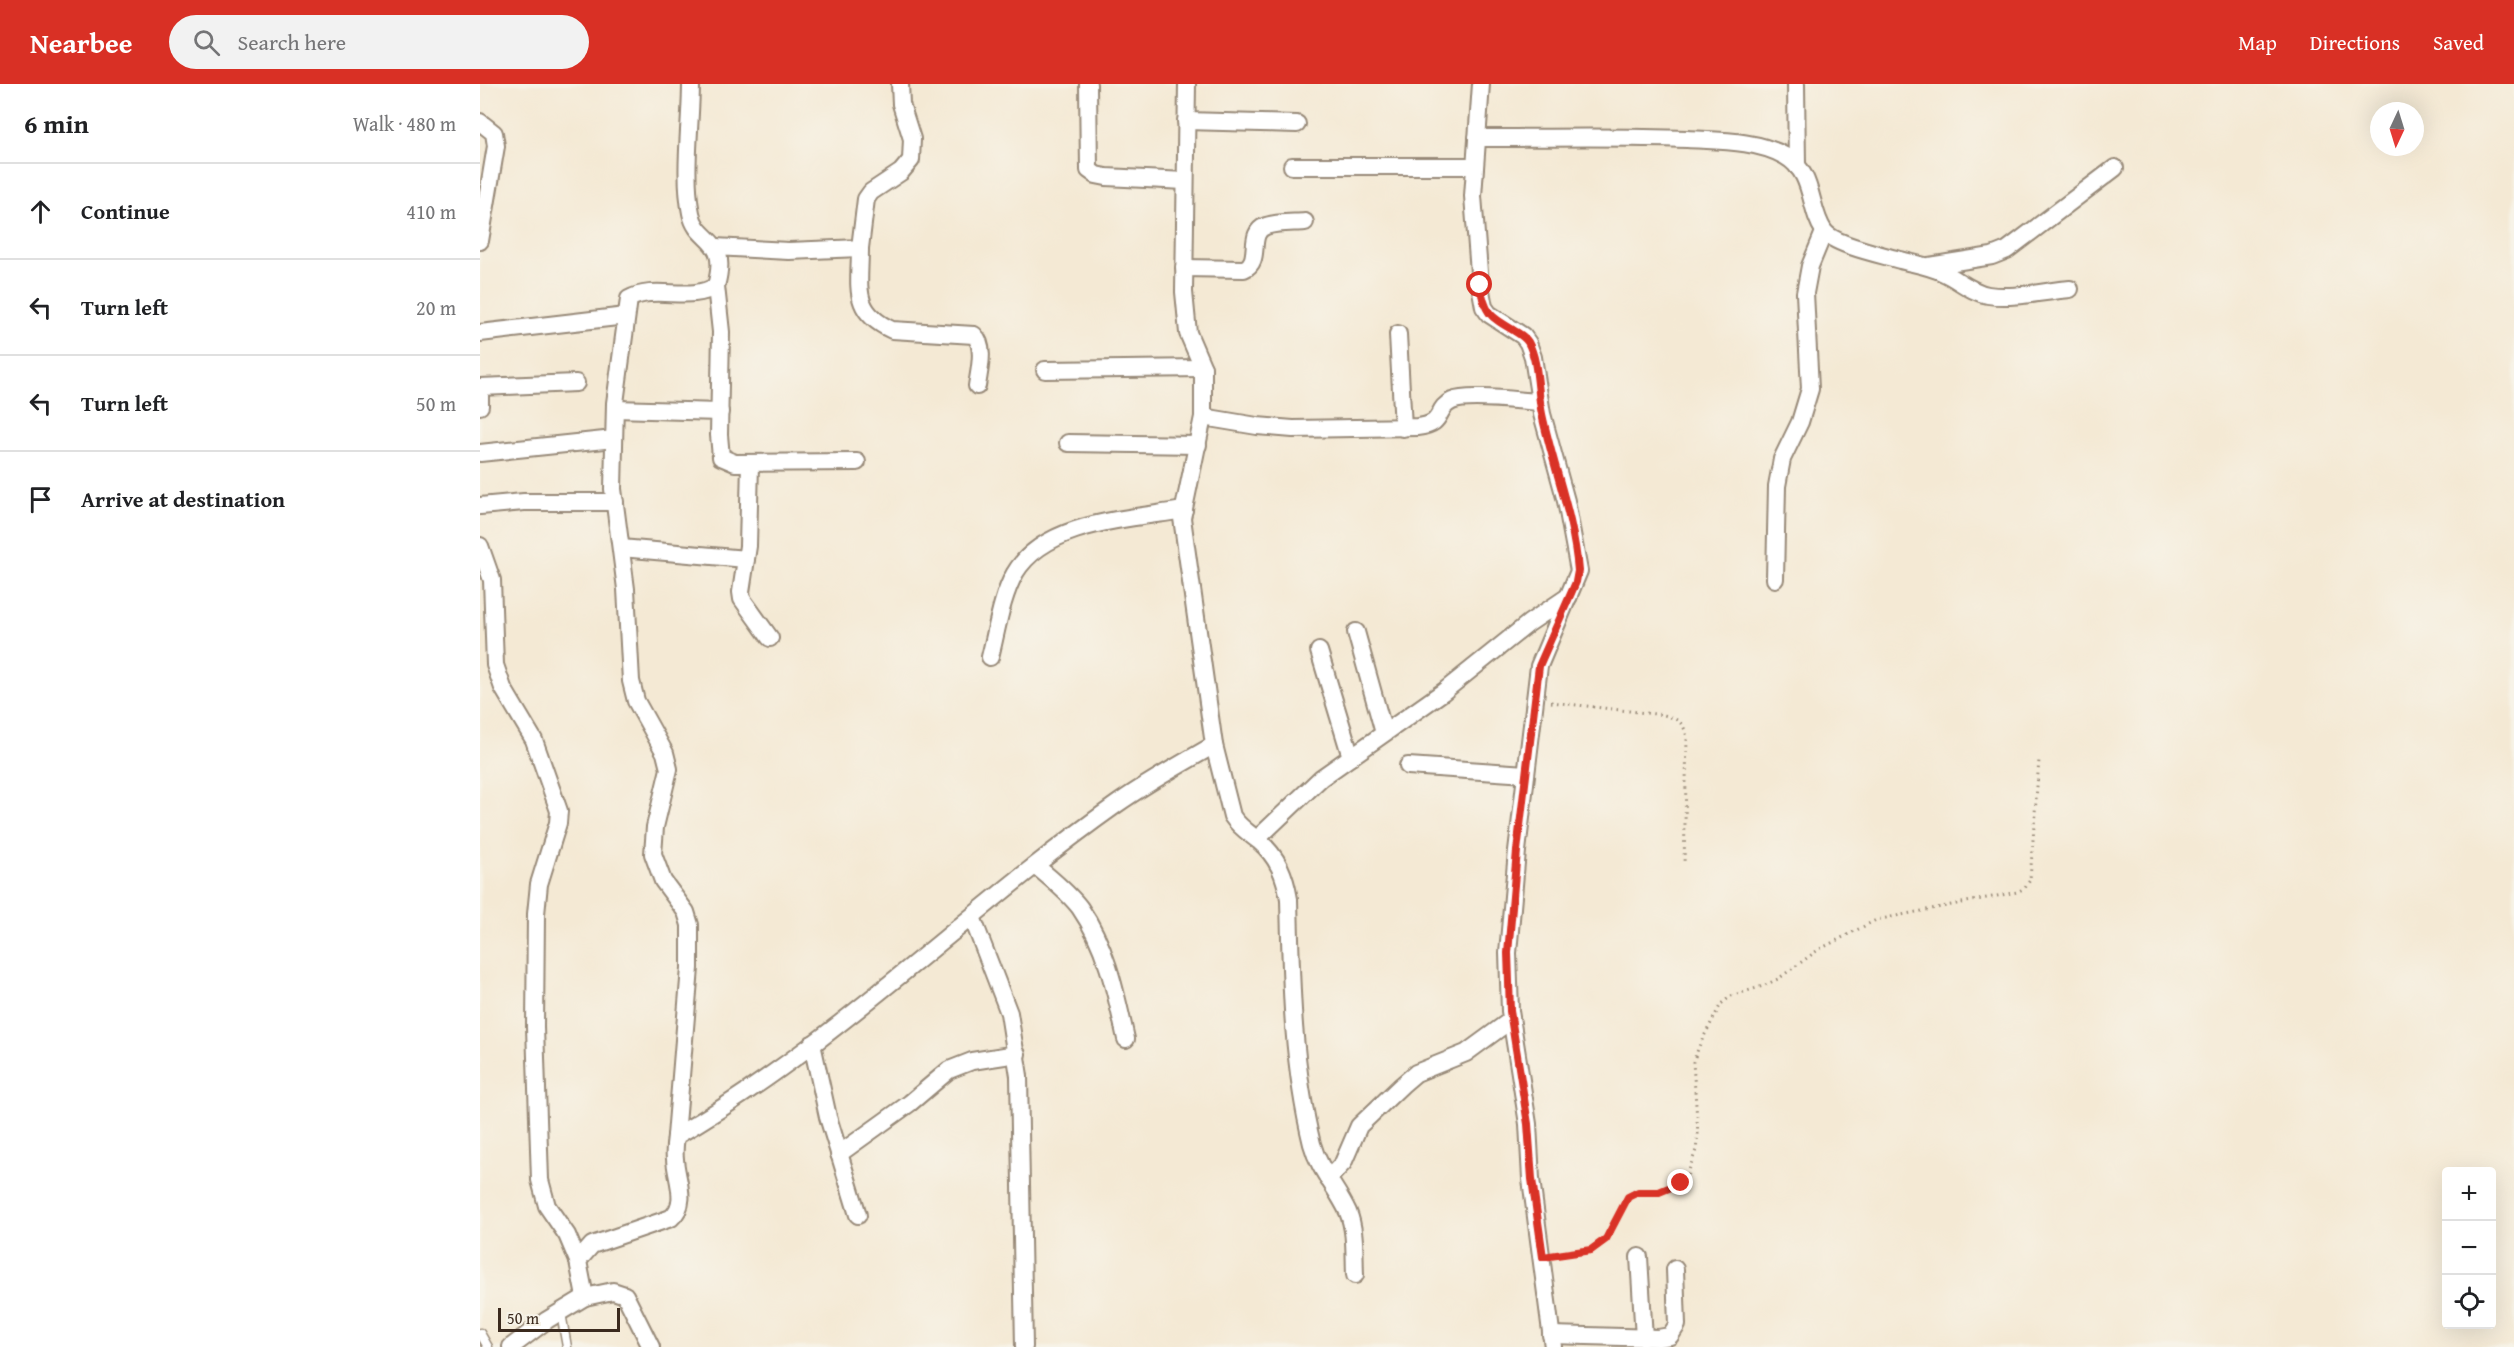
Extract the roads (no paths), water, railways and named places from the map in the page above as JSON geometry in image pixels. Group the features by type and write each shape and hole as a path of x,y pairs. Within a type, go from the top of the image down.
{"street":[{"path":"691,84 688,188 691,214 695,225 715,247 720,262 716,286 721,332 721,457 735,463 857,462"},
{"path":"900,84 901,104 912,139 911,160 901,172 872,192 866,199 860,248 860,301 871,318 892,330 974,335 979,339 981,349 977,386"},
{"path":"1088,84 1089,170 1096,175 1106,177 1185,182"},
{"path":"1187,84 1184,268 1186,321 1203,368 1203,417 1184,510 1183,531 1214,745 1233,816 1237,824 1275,857 1285,878 1289,898 1294,1039 1312,1144 1319,1165 1352,1223 1355,1275"},
{"path":"1481,84 1473,196 1480,285 1484,307 1488,314 1523,336 1533,357 1540,402 1566,501 1578,571 1542,654 1534,700 1507,980 1511,1020 1528,1124 1532,1179 1552,1341 1670,1336 1677,1325 1675,1269"},
{"path":"1796,84 1797,166"},
{"path":"1186,121 1297,124"},
{"path":"480,122 494,133 496,146 480,241"},
{"path":"1477,138 1645,137 1712,140 1760,147 1785,156 1797,166 1805,177 1824,232 1834,238 1947,274 1961,284 1988,295 2001,296 2070,289"},
{"path":"1292,166 1475,166"},
{"path":"1925,266 1992,256 2007,250 2115,168"},
{"path":"1184,268 1245,269 1250,267 1254,261 1259,230 1266,226 1305,222"},
{"path":"1775,579 1777,486 1782,459 1800,422 1810,389 1805,293 1810,266 1824,232"},
{"path":"715,247 789,251 860,248"},
{"path":"578,1261 592,1245 671,1218 678,1212 681,1198 675,1160 690,968 690,925 686,912 663,881 653,854 655,826 669,769 665,753 636,701 631,681 626,589 615,502 615,409 629,299 636,295 707,292 716,286"},
{"path":"480,333 626,316"},
{"path":"1398,334 1403,428"},
{"path":"1045,370 1203,368"},
{"path":"480,406 480,389 576,383"},
{"path":"1203,417 1293,429 1403,428 1429,426 1437,422 1444,407 1464,398 1540,402"},
{"path":"615,409 720,412"},
{"path":"480,453 614,439"},
{"path":"1068,443 1198,445"},
{"path":"750,463 750,524 741,592 742,599 770,638"},
{"path":"480,506 524,502 615,502"},
{"path":"990,657 1009,586 1023,562 1035,551 1064,533 1184,510"},
{"path":"480,546 492,580 495,665 498,677 534,740 558,811 558,823 539,884 536,914 535,1027 540,1180 547,1206 567,1235 578,1261 585,1297"},
{"path":"621,548 746,559"},
{"path":"1257,839 1321,778 1443,692 1529,623 1569,595"},
{"path":"1356,633 1384,734"},
{"path":"1319,651 1351,757"},
{"path":"676,1136 724,1108 812,1044 1117,804 1214,745"},
{"path":"1408,766 1526,774"},
{"path":"1036,866 1074,901 1088,922 1112,977 1126,1039"},
{"path":"972,917 1009,1013 1017,1054 1020,1087 1024,1347"},
{"path":"1328,1179 1343,1163 1359,1126 1402,1085 1416,1073 1466,1053 1511,1020"},
{"path":"812,1044 820,1085 858,1215"},
{"path":"839,1154 910,1103 949,1070 972,1061 1017,1054"},
{"path":"1639,1257 1644,1338"},
{"path":"511,1347 585,1297 613,1291 625,1295 651,1347"}],"lane":[{"path":"561,1313 567,1347"},
{"path":"480,1333 488,1347"}]}
